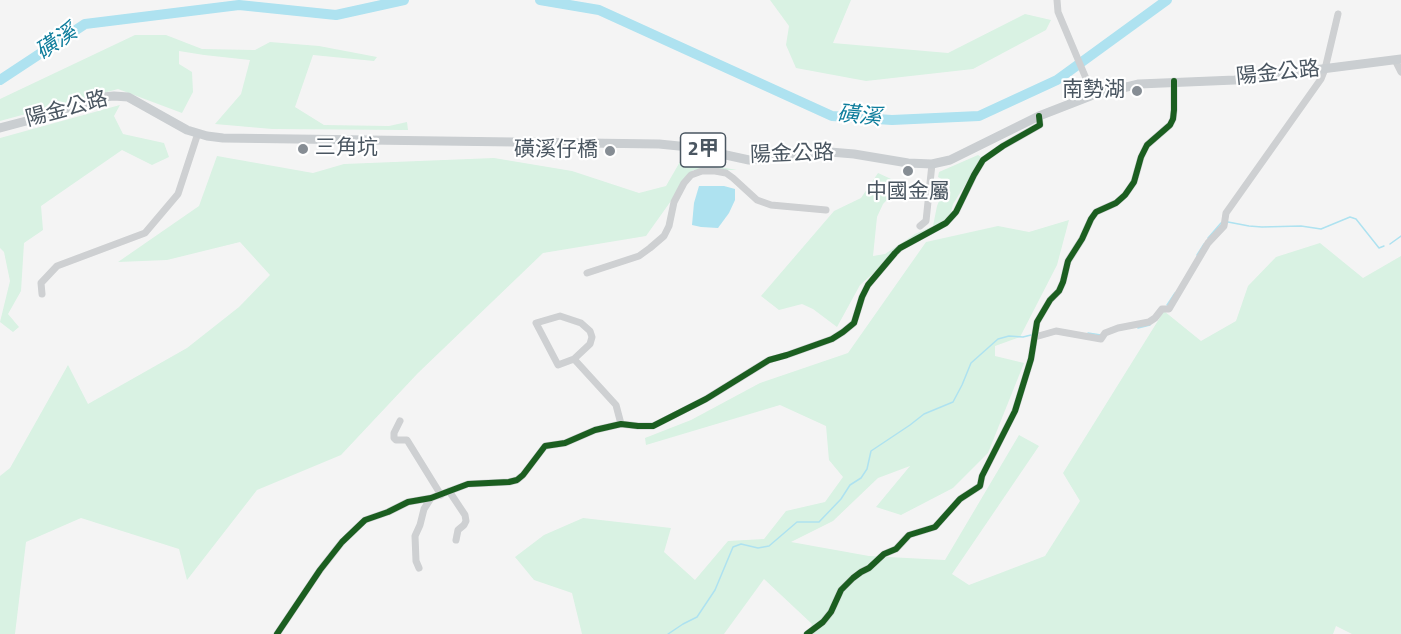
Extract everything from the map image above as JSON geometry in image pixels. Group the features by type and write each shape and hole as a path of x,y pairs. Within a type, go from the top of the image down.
{"main road":[{"name":"陽金公路","path":"0,128 103,97 114,96 128,97 187,130 215,137 659,144 689,147 748,160 830,152 908,163 932,164 950,160 1039,116 1093,95 1139,84 1235,80 1398,60"}],"street":[{"path":"1057,0 1058,12 1093,95"},
{"path":"1035,333 1056,331 1101,339 1118,328 1149,322 1162,309 1169,309 1208,243 1224,222 1226,213 1321,79 1338,14"},
{"path":"1398,60 1401,72"},
{"path":"807,634 823,622 831,612 841,590 853,578 885,554 896,549 909,535 935,527 960,499 980,486 982,476 1015,411 1031,359 1037,322 1050,300 1059,291 1068,261 1091,219 1096,212 1125,195 1134,182 1147,145 1170,125 1174,110 1174,81"},
{"path":"277,634 320,570 342,542 365,520 408,502 431,498 468,484 518,480 545,446 565,443 595,430 621,424 653,426 706,399 769,360 832,339 843,332 854,323 868,285 895,253 946,223 956,212 983,160 1040,125 1039,116"},
{"path":"42,294 41,283 57,266 145,233 178,194 198,133"},
{"path":"920,226 926,221 932,164"},
{"path":"587,273 639,256 664,236 669,226 674,202 684,183 691,175 702,171 726,174 757,200 771,205 826,210"},
{"path":"560,316 581,323 590,331 592,337 590,344 574,359 558,365 536,322 560,316"},
{"path":"574,359 616,405 621,424"},
{"path":"400,421 394,438 407,440 445,493 465,515 466,521 458,530 456,540"},
{"path":"419,568 416,561 415,536 423,509 431,498"}],"green space":[{"path":"770,0 851,0 833,43 948,53 1025,14 1051,20 1046,30 973,69 866,81 796,68 786,45 789,26"},
{"path":"135,35 166,35 202,49 255,50 270,42 319,46 377,57 374,61 313,55 295,107 324,125 389,126 407,122 408,130 272,129 215,124 241,94 250,60 179,51 179,64 192,72 193,92 182,113 118,89 0,121 0,99"},
{"path":"120,105 114,116 123,134 164,143 169,157 152,165 122,150 41,206 43,230 24,243 21,291 8,314 19,327 13,332 0,322 10,281 4,252 0,248 0,138"},
{"path":"978,155 981,157 976,168 953,204 950,216 886,262 860,285 837,327 813,309 802,304 779,310 761,296 834,211 861,198 878,173 902,184 883,204 877,217 873,256 885,254 915,234 933,226 937,206 947,182 938,177 939,172"},
{"path":"217,156 313,173 344,164 494,158 572,171 639,193 666,186 681,160 737,170 693,170 646,236 543,253 418,373 341,455 257,490 187,580 179,549 81,518 26,542 15,634 0,634 0,476 10,468 68,365 88,404 187,348 239,307 270,275 240,242 167,260 118,262 199,206"},
{"path":"1069,220 1057,265 1020,337 995,346 995,356 1024,363 988,453 953,488 901,515 876,507 910,466 878,478 833,521 791,542 869,556 945,560 1019,435 1039,446 952,574 969,585 1045,556 1080,501 1063,473 1164,311 1201,341 1236,321 1248,286 1276,257 1320,243 1363,278 1401,256 1401,634 1352,634 1336,626 1333,634 808,634 812,624 764,579 724,634 582,634 572,593 534,580 515,557 544,535 583,518 671,528 664,552 695,580 728,541 764,539 786,511 825,502 843,477 829,460 826,426 780,405 646,445 645,438 691,420 760,383 848,353 926,242 998,226 1029,232"}],"water":[{"path":"699,186 724,186 735,189 735,200 718,228 692,225 694,203"}],"waterway":[{"name":"磺溪","path":"0,80 85,24 239,5 336,15 404,0"},
{"name":"磺溪","path":"540,0 599,10 832,116 892,120 979,116 1057,80 1167,0"},
{"path":"1228,222 1262,227 1301,226 1321,229 1350,217 1356,219 1379,248 1384,246"},
{"path":"1208,238 1221,223"},
{"path":"1390,244 1401,236"},
{"path":"1197,255 1204,244"},
{"path":"1167,305 1175,293"},
{"path":"1138,328 1150,325"},
{"path":"1088,333 1101,335"},
{"path":"668,634 697,617 715,590 733,547 741,544 758,548 769,546 797,522 819,522 841,499 850,485 861,478 867,469 871,451 924,414 953,402 971,363 998,339 1031,335"}],"cycle path":[{"path":"807,634 823,622 831,612 841,590 853,578 869,568 884,554 896,549 909,535 935,527 960,499 980,486 982,476 1015,411 1031,359 1037,322 1050,300 1059,291 1068,261 1091,219 1096,212 1116,203 1125,195 1134,182 1147,145 1170,125 1174,110 1174,81"},
{"path":"277,634 320,570 342,542 365,520 408,502 431,498 468,484 517,480 545,446 565,443 595,430 621,424 653,426 706,399 769,360 832,339 843,332 854,323 868,285 895,253 946,223 956,212 983,160 1040,125 1039,116"}],"place":[{"name":"南勢湖","path":"1137,91"},
{"name":"三角坑","path":"303,149"},
{"name":"磺溪仔橋","path":"610,151"},
{"name":"中國金屬","path":"908,171"}]}
